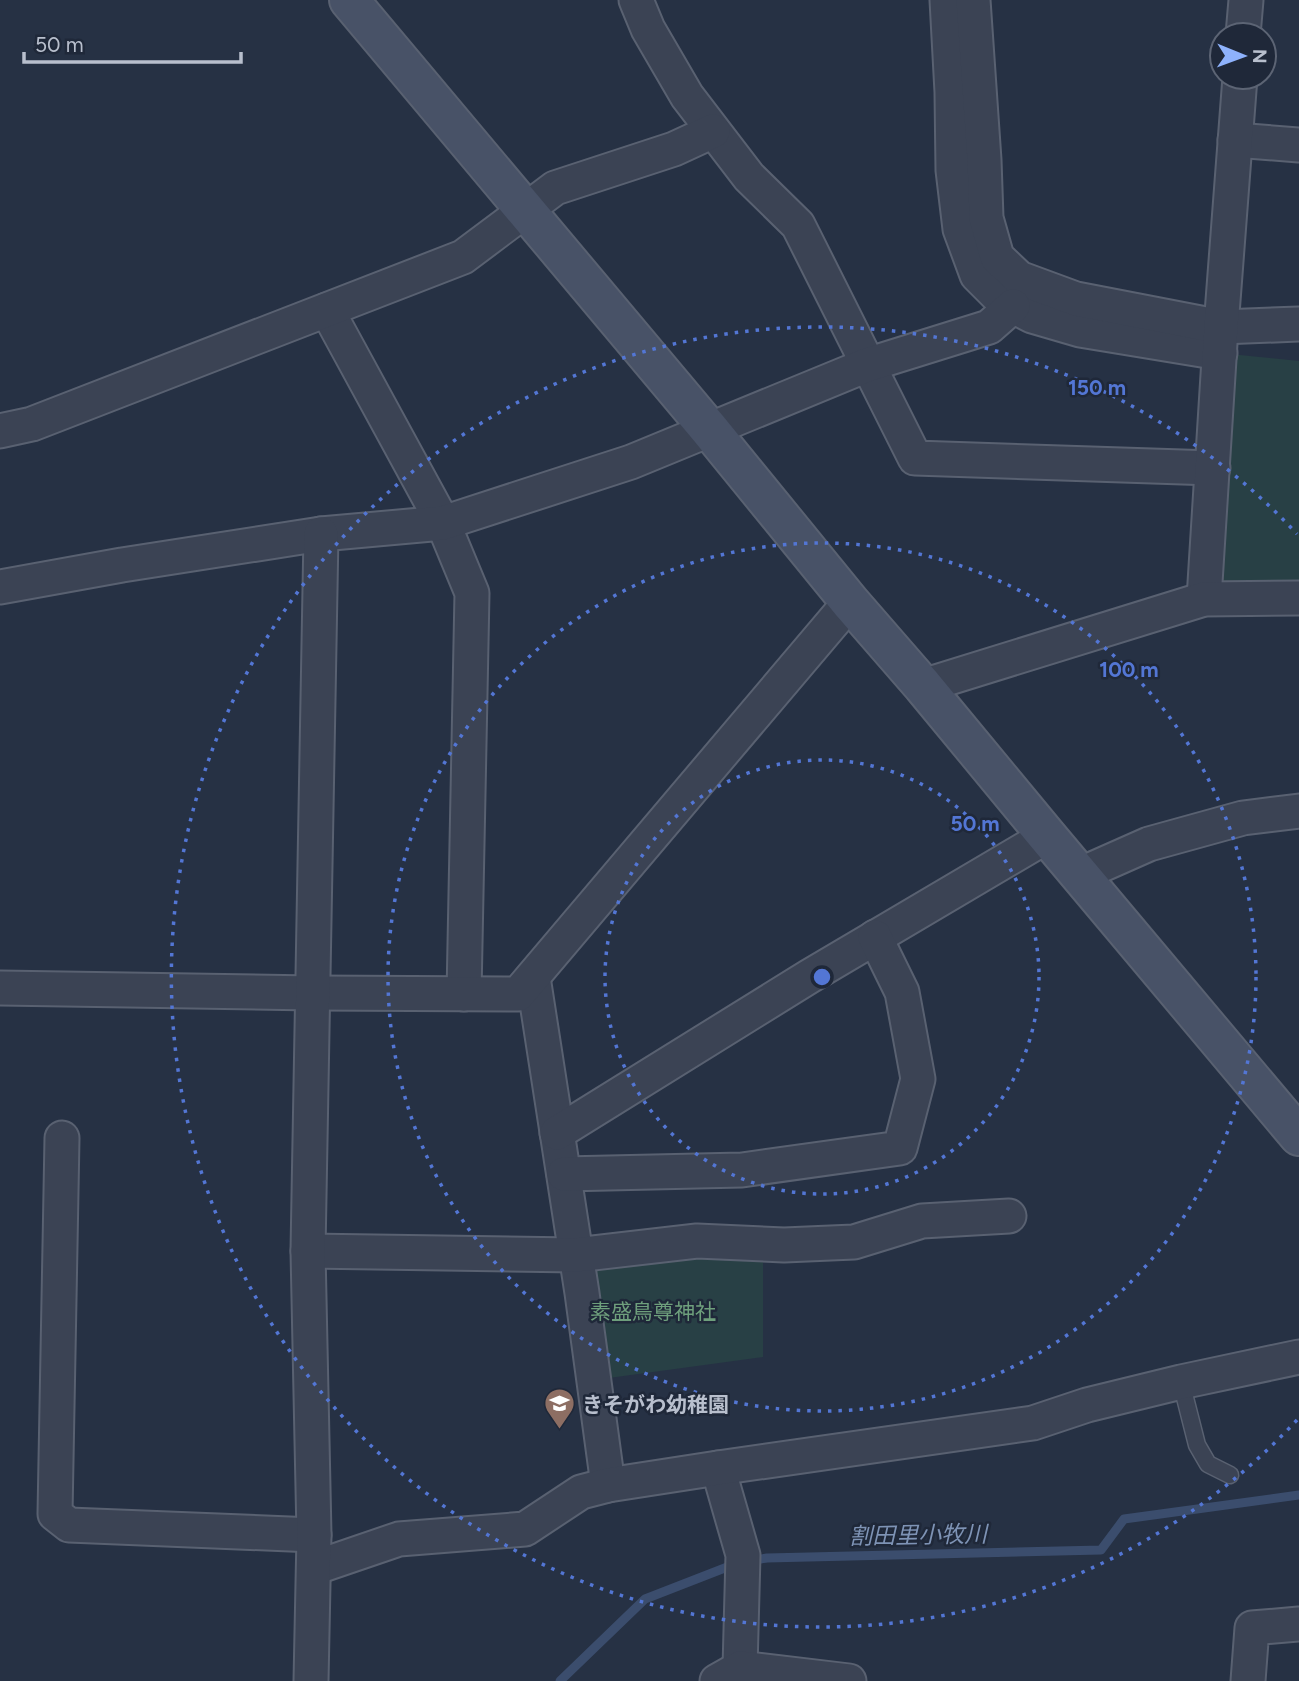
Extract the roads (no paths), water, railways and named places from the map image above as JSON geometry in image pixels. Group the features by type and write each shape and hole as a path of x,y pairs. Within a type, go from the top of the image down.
{"street":[{"path":"349,0 1299,1136"},
{"path":"636,0 648,29 687,96 749,177 798,225 915,458 1213,468"},
{"path":"947,0 953,170 960,229 977,275 1002,300 1032,316 1080,330 1221,340 1299,324"},
{"path":"973,0 986,218 996,257 1019,278 1076,299 1221,340"},
{"path":"1244,21 1246,0"},
{"path":"1204,599 1239,91"},
{"path":"0,430 32,424 463,257 555,188 674,149 713,131"},
{"path":"1235,139 1299,145"},
{"path":"4,580 122,565 321,534 443,523 631,463 867,365 989,327 1013,306"},
{"path":"327,310 443,523 472,593 464,994"},
{"path":"311,1681 314,1535 308,1251 321,534"},
{"path":"923,685 1204,599 1299,598"},
{"path":"0,988 519,994 850,602"},
{"path":"1079,875 1149,844 1243,818 1299,811"},
{"path":"557,1133 810,976 1046,836"},
{"path":"564,1174 743,1170 900,1148 918,1079 902,992 876,937"},
{"path":"533,977 608,1485"},
{"path":"62,1138 55,1514 69,1525 314,1535"},
{"path":"308,1251 576,1255 697,1241 784,1245 854,1242 922,1221 1009,1216"},
{"path":"314,1568 399,1539 525,1529 581,1492 608,1485 1033,1423 1087,1405 1299,1357"},
{"path":"718,1468 743,1562 728,1674 849,1681"},
{"path":"1248,1681 1252,1628 1299,1624"}],"lane":[{"path":"1181,1382 1197,1445 1208,1464 1230,1475"}],"waterway":[{"name":"割田里小牧川","path":"748,1561 767,1558 1101,1550 1124,1519 1299,1495"},
{"name":"割田里小牧川","path":"560,1681 645,1599 735,1564"}],"place":[{"name":"きそがわ幼稚園","path":"559,1431"}],"park label":[{"name":"素盛鳥尊神社","path":"653,1311"}]}
